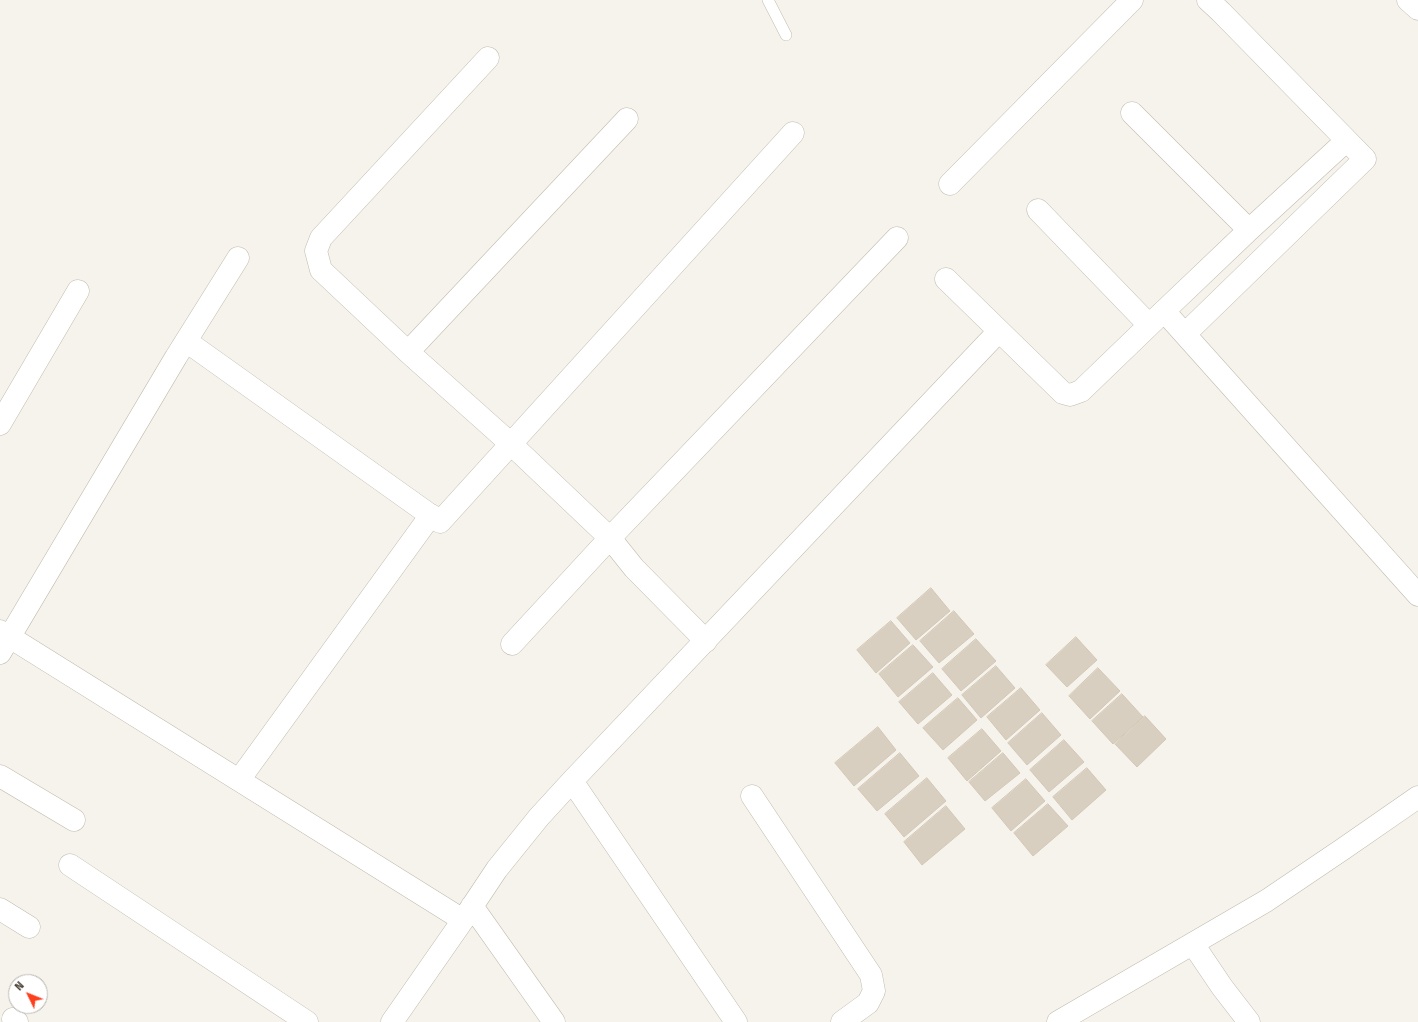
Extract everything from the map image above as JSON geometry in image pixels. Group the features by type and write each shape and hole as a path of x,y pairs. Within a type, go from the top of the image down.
{"street":[{"path":"950,184 1132,0"},
{"path":"1185,334 1365,159 1208,0"},
{"path":"1408,0 1418,9"},
{"path":"488,58 321,238 316,251 321,270 408,352 511,444 610,538 634,568 706,641"},
{"path":"1132,113 1249,230"},
{"path":"408,352 627,119"},
{"path":"186,341 440,522 793,133"},
{"path":"946,280 1063,393 1070,395 1081,391 1249,230 1346,141"},
{"path":"1038,210 1157,318 1185,334 1418,595"},
{"path":"512,644 610,538 897,238"},
{"path":"238,258 3,641 468,913 554,1022"},
{"path":"0,424 78,291"},
{"path":"392,1022 497,869 539,817 572,780 706,641 999,331"},
{"path":"239,780 431,516"},
{"path":"0,776 74,820"},
{"path":"572,780 736,1022"},
{"path":"752,796 871,975 874,991 868,1003 842,1022"},
{"path":"1058,1022 1266,901 1418,797"},
{"path":"70,865 307,1022"},
{"path":"0,910 29,927"},
{"path":"1193,944 1248,1022"}],"lane":[{"path":"768,0 786,35"}],"building":[{"path":"931,588 950,611 916,640 897,618"},
{"path":"954,611 974,634 939,663 920,641"},
{"path":"891,621 910,643 876,673 857,650"},
{"path":"1076,637 1097,660 1067,687 1046,665"},
{"path":"976,639 996,661 961,691 942,669"},
{"path":"913,645 933,667 898,697 879,674"},
{"path":"996,666 1015,688 981,718 962,695"},
{"path":"1098,668 1120,691 1090,719 1069,696"},
{"path":"933,673 952,695 918,724 899,702"},
{"path":"1021,688 1040,710 1006,740 987,717"},
{"path":"1122,694 1143,717 1113,744 1092,721"},
{"path":"958,698 977,720 943,750 923,728"},
{"path":"1042,713 1061,735 1027,765 1008,743"},
{"path":"1145,716 1166,739 1137,767 1115,744"},
{"path":"878,727 896,750 854,786 835,763"},
{"path":"982,729 1001,751 967,781 948,758"},
{"path":"1064,740 1084,762 1049,792 1030,770"},
{"path":"900,753 919,776 877,811 858,789"},
{"path":"1003,753 1020,773 985,801 969,782"},
{"path":"1087,768 1106,790 1072,820 1053,797"},
{"path":"927,778 946,801 904,837 885,814"},
{"path":"1026,779 1045,801 1011,831 992,808"},
{"path":"1048,804 1068,826 1033,856 1014,833"},
{"path":"946,806 965,829 922,865 904,842"}]}
